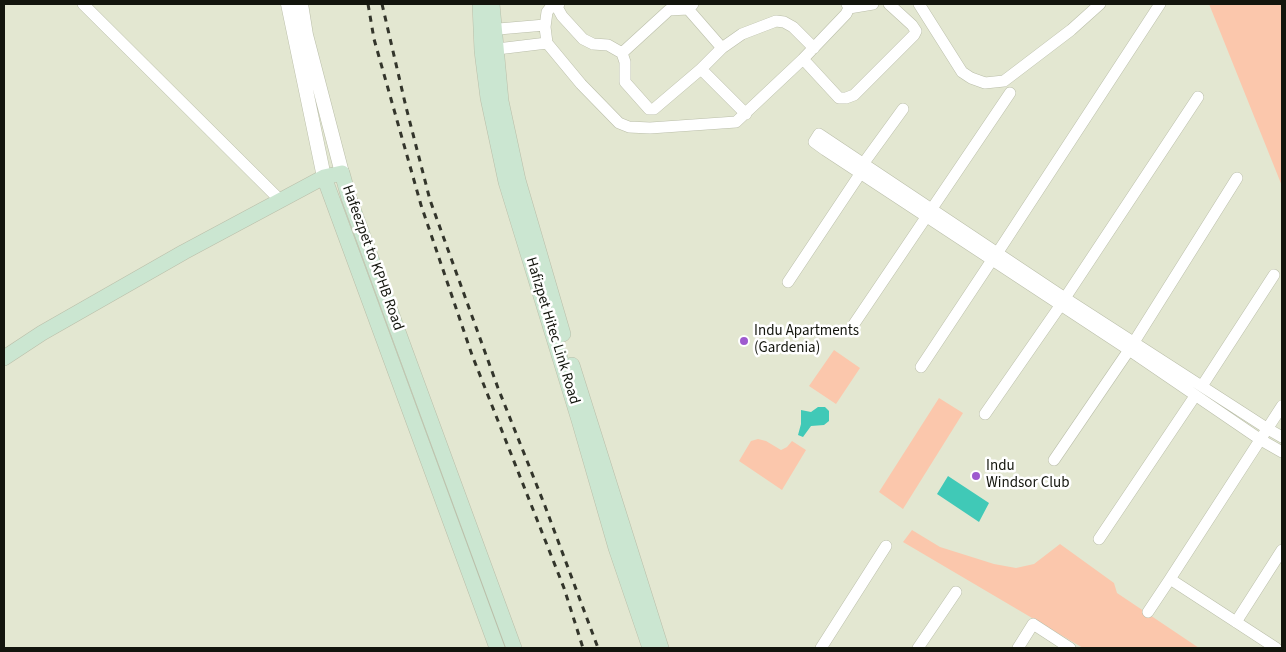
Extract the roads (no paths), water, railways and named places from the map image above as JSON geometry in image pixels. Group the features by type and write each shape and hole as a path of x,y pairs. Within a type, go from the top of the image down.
{"main road":[{"name":"Hafizpet Hitec Link Road","path":"485,5 489,50 488,98 506,182 616,548 650,648"},
{"path":"489,50 518,180 572,365 661,648"},
{"name":"Hafeezpet to KPHB Road","path":"4,358 42,333 184,252 324,177 342,173 353,208 514,648"},
{"path":"324,177 497,648"}],"street":[{"path":"83,4 280,200"},
{"path":"288,4 324,177"},
{"path":"301,4 306,35 342,173"},
{"path":"553,4 546,12 547,43 587,90 619,123 630,127 650,128 736,122 804,59 846,14 848,6 874,4"},
{"path":"559,4 557,7 562,16 582,39 593,44 608,45 622,53 625,62 626,82 651,110 722,48 742,34 776,21 784,22 793,27 814,48"},
{"path":"804,59 839,98 854,95 916,31 889,4"},
{"path":"919,4 962,72 985,83 1004,80 1071,30 1100,4"},
{"path":"921,367 1160,4"},
{"path":"622,53 668,7 690,7 722,48"},
{"path":"488,30 545,24"},
{"path":"489,50 547,43"},
{"path":"701,68 746,114"},
{"path":"854,324 1010,93"},
{"path":"985,414 1198,97"},
{"path":"788,282 903,109"},
{"path":"862,169 1199,391 1282,437"},
{"path":"1054,460 1131,346 1238,178"},
{"path":"1099,538 1199,391 1274,274"},
{"path":"1199,391 1261,440 1282,452"},
{"path":"1148,612 1282,406"},
{"path":"821,648 886,546"},
{"path":"1236,622 1282,550"},
{"path":"1170,579 1276,648"},
{"path":"918,648 956,592"},
{"path":"1018,648 1033,624 1070,648"}],"water":[{"path":"818,407 825,407 829,411 829,421 824,425 811,426 803,437 798,435 801,424 801,410 811,412"},
{"path":"948,476 989,503 979,522 937,494"}],"railway":[{"path":"368,4 374,39 421,205 472,355 564,588 583,648"},
{"path":"382,4 430,200 498,388 545,506 598,648"}],"place":[{"name":"Indu Apartments (Gardenia)","path":"744,341"},
{"name":"Indu Windsor Club","path":"976,476"}]}
